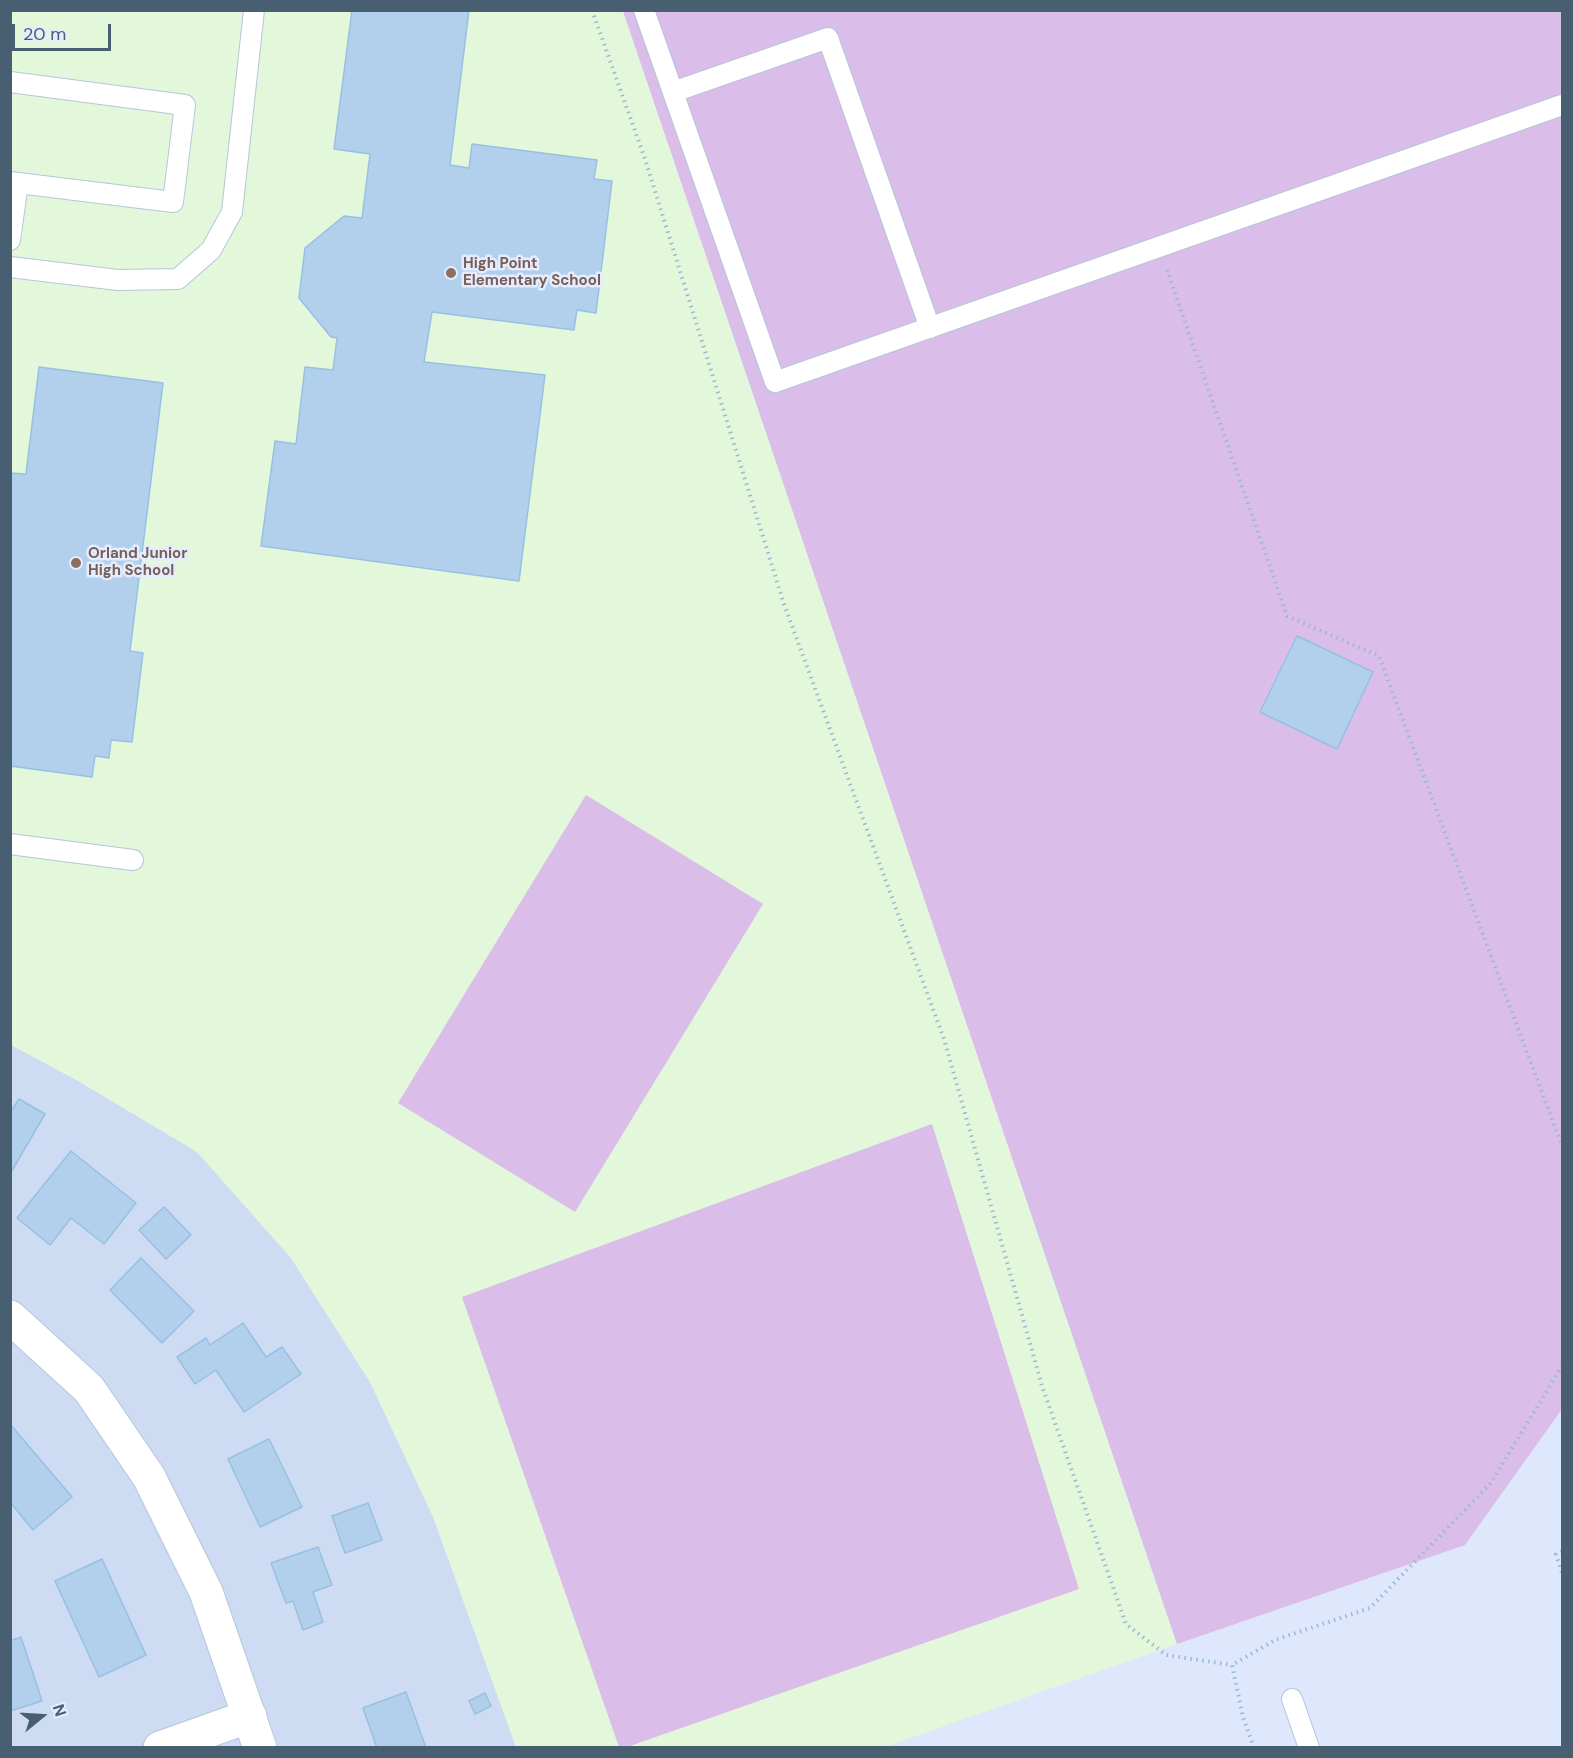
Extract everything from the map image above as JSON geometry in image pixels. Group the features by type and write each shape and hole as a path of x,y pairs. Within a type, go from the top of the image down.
{"street":[{"path":"10,1317 89,1389 149,1477 206,1592 260,1748"},
{"path":"160,1748 250,1716"}],"lane":[{"path":"10,267 118,280 178,279 211,250 232,212 254,10"},
{"path":"645,10 776,382 1563,105"},
{"path":"673,92 828,38 930,328"},
{"path":"10,82 185,105 173,202 14,183 10,240"},
{"path":"10,844 133,860"},
{"path":"1292,1699 1309,1748"}],"path":[{"path":"592,10 645,159 717,397 784,604 944,1039 1042,1386 1126,1624 1166,1654 1232,1665 1275,1640 1370,1608 1491,1483 1563,1366"},
{"path":"1159,247 1287,616 1379,656 1563,1146"},
{"path":"1563,1552 1556,1554 1563,1573"},
{"path":"1232,1665 1243,1717 1254,1748"}],"shaded area":[{"path":"10,11 623,11 1177,1644 885,1747 516,1747 433,1517 370,1382 291,1258 197,1152 80,1082 11,1045"},
{"path":"623,11 1562,11 1562,1409 1465,1545 1177,1644"},
{"path":"586,795 763,904 575,1212 398,1103"},
{"path":"10,1043 197,1152 291,1258 370,1382 433,1517 516,1747 11,1747"},
{"path":"932,1124 1079,1589 627,1747 619,1747 462,1297"}],"building":[{"name":"High Point Elementary School","path":"352,10 469,10 450,165 469,168 472,144 597,160 594,179 612,181 596,313 577,310 574,330 432,312 424,362 545,375 519,581 261,546 275,441 296,444 305,367 333,370 337,338 331,337 299,298 305,248 344,216 362,218 370,154 334,149"},
{"name":"Orland Junior High School","path":"39,367 163,383 130,651 143,653 132,742 111,740 109,758 95,756 92,777 10,766 10,473 26,474"},
{"path":"1297,636 1373,672 1337,749 1260,712"},
{"path":"19,1099 45,1114 10,1174 10,1113"},
{"path":"71,1151 136,1203 104,1244 71,1218 50,1245 17,1218"},
{"path":"164,1207 191,1235 166,1259 139,1230"},
{"path":"141,1258 194,1311 162,1343 110,1290"},
{"path":"243,1323 266,1357 282,1347 301,1374 244,1412 216,1370 195,1384 177,1357 206,1338 210,1345"},
{"path":"10,1424 72,1497 33,1530 10,1502"},
{"path":"269,1439 302,1507 260,1527 228,1459"},
{"path":"368,1503 382,1540 345,1553 332,1516"},
{"path":"318,1547 332,1585 313,1592 323,1622 303,1630 293,1601 286,1603 271,1563"},
{"path":"102,1559 146,1655 99,1677 55,1581"},
{"path":"21,1637 42,1701 10,1711 10,1641"},
{"path":"406,1692 426,1748 377,1748 363,1708"},
{"path":"485,1693 491,1706 475,1714 469,1701"}],"place":[{"name":"High Point Elementary School","path":"451,273"},
{"name":"Orland Junior High School","path":"76,563"}]}
